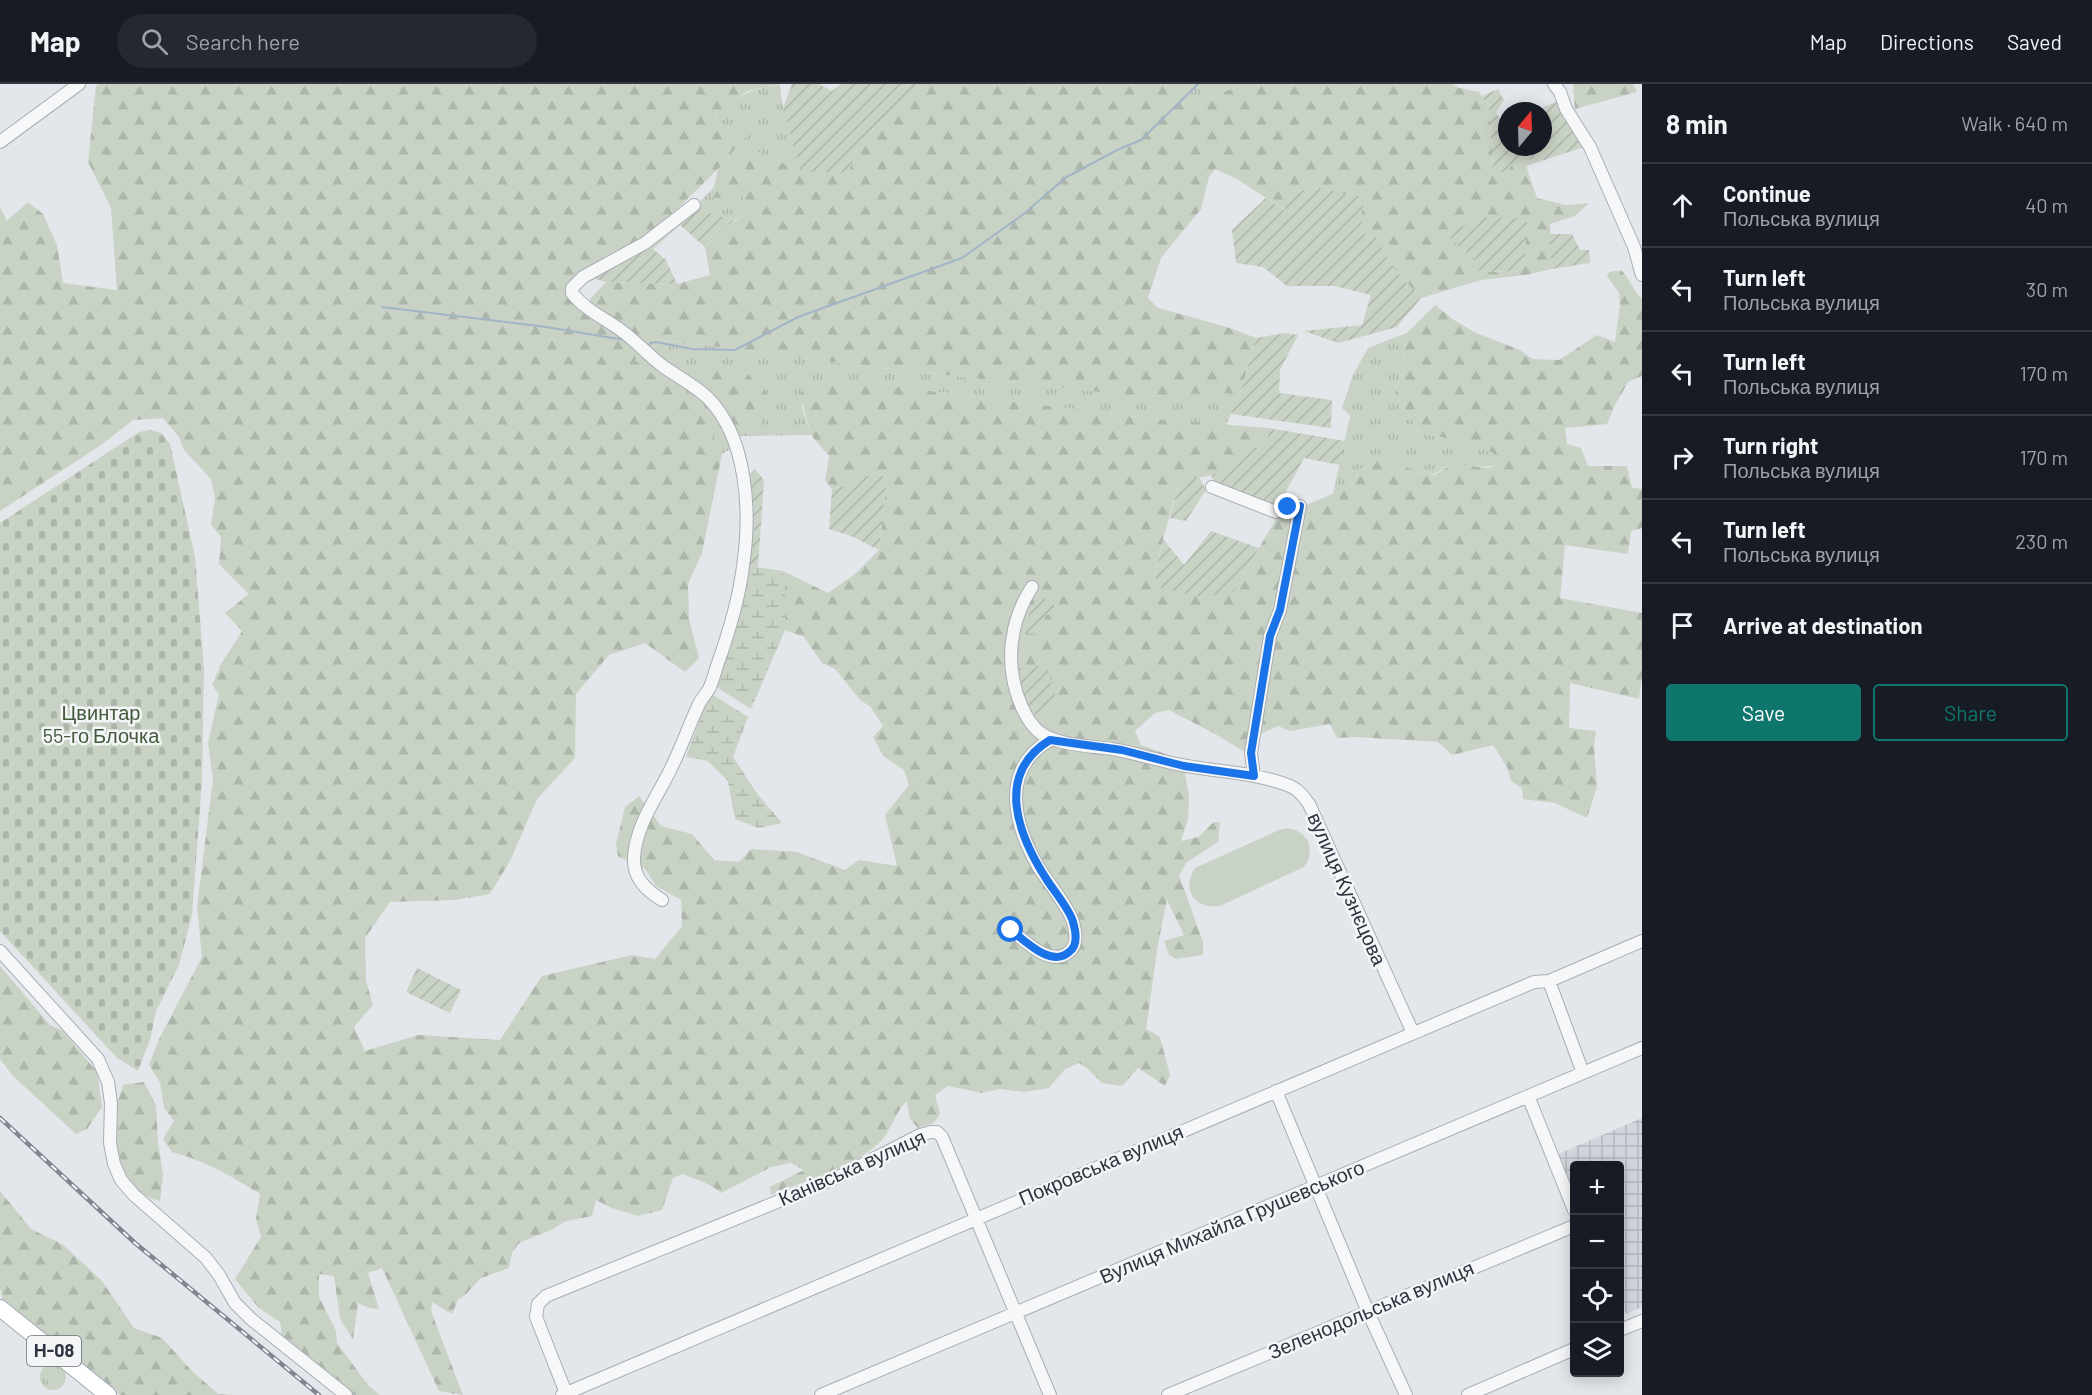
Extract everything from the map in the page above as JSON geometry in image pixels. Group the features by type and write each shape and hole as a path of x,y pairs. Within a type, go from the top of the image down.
{"main road":[{"name":"Н-08","path":"0,1308 108,1395"}],"street":[{"path":"0,142 79,84"},
{"path":"1558,87 1566,108 1590,147 1635,247 1642,275"},
{"path":"662,900 653,895 639,880 634,865 635,846 641,824 674,764 700,701 710,688 726,639 743,568 747,533 744,478 740,458 729,431 719,412 707,398 662,365 623,332 584,305 572,293 573,288 583,277 645,243 694,205"},
{"path":"1212,487 1276,512 1288,507 1300,506 1280,610 1270,636 1251,753 1254,776"},
{"path":"1011,930 1037,950 1052,957 1063,957 1072,951 1076,941 1073,921 1028,848 1017,807 1015,788 1020,773 1032,754 1050,740 1037,730 1027,715 1016,693 1012,674 1011,654 1016,620 1021,605 1032,586"},
{"name":"вулиця Кузнєцова","path":"1050,740 1122,750 1184,766 1254,776 1289,785 1300,791 1309,804 1413,1034"},
{"name":"Покровська вулиця","path":"564,1394 1534,982 1549,981 1642,941"},
{"path":"0,951 98,1059 108,1082 111,1103 110,1143 114,1164 122,1180 134,1195 206,1258 235,1303 251,1319 346,1395"},
{"path":"1549,981 1583,1072"},
{"name":"Вулиця Михайла Грушевського","path":"821,1395 1642,1048"},
{"path":"1275,1092 1368,1312 1406,1395"},
{"path":"1528,1096 1570,1198"},
{"name":"Канівська вулиця","path":"564,1394 536,1317 538,1304 546,1296 838,1177 908,1140 937,1132 942,1137 1014,1314 1050,1395"},
{"name":"Зеленодольська вулиця","path":"1168,1395 1570,1228"},
{"path":"1624,1324 1642,1321"},
{"path":"1468,1395 1570,1351"}],"shaded area":[{"path":"1642,1118 1642,1307 1626,1314 1624,1309 1624,1161 1570,1161 1570,1182 1558,1154"}],"green space":[{"path":"99,84 781,84 748,91 734,100 730,116 715,116 714,122 723,132 749,126 746,136 718,169 657,229 617,254 573,277 566,293 589,314 590,299 606,282 677,284 710,275 705,247 745,214 743,197 731,199 711,197 714,187 758,152 800,171 857,144 914,92 931,84 1192,84 1189,91 1200,106 1214,95 1235,88 1236,84 1452,84 1459,88 1479,92 1489,106 1493,168 1540,156 1541,161 1526,166 1537,198 1566,205 1589,203 1575,216 1550,224 1552,269 1526,275 1481,280 1421,298 1395,270 1375,236 1360,233 1318,188 1290,192 1286,211 1237,179 1215,169 1209,177 1201,209 1161,258 1148,298 1158,308 1227,327 1256,338 1240,394 1136,396 847,364 657,339 635,360 700,413 722,454 702,553 688,584 689,619 699,658 685,672 645,643 609,655 576,694 575,758 537,799 510,861 490,894 454,900 390,902 365,938 366,981 373,1005 354,1027 365,1051 418,1035 500,1040 542,976 632,955 655,959 682,926 681,900 656,886 645,869 618,856 616,844 625,807 639,796 661,826 692,834 714,860 739,862 751,849 797,852 845,870 859,860 897,866 885,815 909,785 904,770 883,756 873,737 883,726 870,706 861,701 835,669 822,663 804,637 785,630 783,571 828,593 855,574 879,550 887,477 874,473 848,485 832,489 825,481 829,456 811,435 800,393 824,380 1155,419 1268,428 1267,444 1243,453 1232,466 1220,474 1180,480 1155,576 1234,591 1276,519 1287,513 1295,515 1246,753 1169,710 1155,713 1135,731 1141,745 1174,757 1185,773 1189,796 1188,819 1181,841 1198,837 1214,822 1220,822 1218,842 1187,862 1179,875 1203,942 1203,955 1176,959 1169,955 1164,941 1184,935 1167,900 1158,944 1146,1029 1160,1037 1170,1075 1165,1086 1138,1068 1122,1086 1102,1083 1079,1063 1065,1069 1049,1088 1024,1092 1000,1089 982,1093 948,1086 935,1095 940,1114 934,1123 918,1128 910,1119 907,1101 899,1110 882,1140 871,1150 830,1172 771,1195 770,1187 804,1170 791,1163 771,1167 721,1193 708,1184 683,1174 673,1178 662,1210 638,1216 596,1200 592,1216 566,1221 519,1243 512,1253 509,1268 481,1278 458,1300 452,1314 432,1302 431,1311 463,1395 439,1391 382,1268 368,1273 379,1309 358,1303 353,1339 340,1319 334,1276 319,1274 319,1297 336,1331 337,1343 368,1385 380,1395 354,1395 282,1336 280,1322 259,1308 235,1279 261,1237 256,1219 260,1194 207,1164 172,1152 163,1139 174,1121 164,1108 160,1083 149,1065 159,1039 202,957 197,907 213,779 208,743 219,694 212,685 220,666 242,631 225,613 249,594 219,564 221,537 211,525 215,498 211,479 184,450 179,437 163,418 133,420 101,445 0,511 0,207 7,221 28,202 43,214 57,245 63,283 117,290 111,208 88,162 96,86","holes":["1448,235 1525,249 1524,271 1480,272 1479,264"]},
{"path":"792,84 819,84 832,91 842,84 931,84 914,92 857,144 849,173 800,171 783,108"},
{"path":"1192,84 1236,84 1235,88 1214,95 1200,106 1189,91"},
{"path":"1573,84 1633,84 1637,92 1575,109"},
{"path":"780,85 782,103 800,171 758,152 731,199 743,196 745,214 734,221 695,207 714,187 718,169 746,136 748,126 723,132 714,122 717,115 745,94"},
{"path":"1498,89 1504,100 1498,102 1496,113 1498,116 1498,156 1552,156 1552,104 1556,102 1584,147 1541,161 1540,157 1514,163 1505,173 1493,168 1489,106 1482,96"},
{"path":"1318,188 1364,197 1360,233 1375,235 1395,270 1421,298 1397,327 1338,343 1304,331 1362,325 1371,295 1335,286 1287,286 1263,267 1236,263 1232,230 1266,198 1285,211 1289,192"},
{"path":"695,207 734,221 705,247 680,225 653,249 666,260 677,284 606,282 592,278"},
{"path":"1479,217 1518,218 1527,223 1524,271 1479,272 1479,264 1447,235"},
{"path":"1549,234 1572,234 1580,250 1589,250 1590,263 1552,269"},
{"path":"1621,270 1642,299 1642,376 1628,382 1607,424 1565,428 1567,444 1581,448 1588,466 1627,466 1632,488 1642,489 1642,528 1631,531 1628,554 1565,545 1560,598 1642,613 1642,675 1639,699 1570,683 1569,728 1596,731 1594,747 1597,787 1587,818 1555,803 1523,799 1522,788 1511,781 1507,767 1493,745 1452,755 1438,742 1337,738 1330,724 1290,731 1278,726 1258,735 1267,696 1275,636 1304,506 1349,487 1362,467 1379,460 1416,470 1422,474 1434,475 1453,464 1488,468 1499,464 1493,453 1466,442 1420,433 1395,393 1402,374 1407,333 1435,305 1476,333 1520,350 1532,359 1559,360 1597,335 1615,342 1620,305 1619,293 1607,276 1609,272"},
{"path":"1284,333 1298,335 1280,370 1279,393 1332,400 1331,428 1231,414 1240,394 1256,338"},
{"path":"1407,333 1402,374 1395,393 1420,433 1466,442 1493,453 1499,464 1483,467 1456,465 1428,475 1416,470 1362,467 1349,487 1333,494 1350,416 1342,408 1353,375 1368,348"},
{"path":"657,339 847,364 1136,396 1240,394 1226,425 1155,419 907,388 801,404 811,435 738,436 732,448 722,454 699,413 634,360"},
{"path":"740,367 766,391 760,430 732,425 714,398 684,368 707,372"},
{"path":"1268,428 1345,441 1340,465 1304,458 1277,508 1215,484 1211,475 1225,469 1243,453 1267,444"},
{"name":"Цвинтар 55-го Блочка","path":"151,430 161,433 170,444 195,557 204,668 202,781 192,915 179,965 156,1011 150,1040 138,1071 117,1058 0,931 0,523 139,432"},
{"path":"755,469 764,480 758,567 749,566 750,516 747,478"},
{"path":"874,473 887,477 879,550 851,536 829,529 832,489 848,485"},
{"path":"1199,477 1206,490 1186,521 1170,518 1180,480"},
{"path":"1211,531 1259,548 1234,591 1204,597 1162,589 1155,577 1163,539 1184,565"},
{"path":"749,566 783,571 785,587 785,630 751,709 715,686"},
{"path":"1037,597 1052,601 1059,614 1046,615 1039,634 1021,633"},
{"path":"1047,665 1057,706 1040,722 1018,688 1015,669"},
{"path":"713,695 748,717 733,757 756,792 782,823 759,828 735,819 728,781 708,761 686,757 705,705"},
{"path":"1288,828 1301,833 1308,843 1310,854 1304,867 1220,906 1204,905 1193,897 1189,884 1195,868"},
{"path":"0,966 50,1025 63,1031 97,1072 102,1107 87,1129 76,1134 13,1076 0,1059"},
{"path":"417,968 461,990 450,1013 406,992"},
{"path":"144,1082 156,1105 163,1175 160,1201 147,1197 136,1189 128,1178 122,1166 116,1139 115,1112 123,1085"},
{"path":"0,1191 31,1229 62,1244 102,1281 134,1328 162,1338 192,1371 218,1394 234,1395 120,1395 3,1301 0,1288"},
{"path":"53,1364 62,1368 66,1377 62,1386 53,1390 44,1386 40,1377 44,1368"}],"waterway":[{"path":"650,343 656,342 692,349 735,350 798,317 962,258 1025,213 1065,178 1141,140 1198,84"},
{"path":"382,307 546,327 625,340"}],"railway":[{"path":"0,1118 135,1243 319,1395"}],"route":[{"path":"1011,930 1037,950 1052,957 1063,957 1072,951 1076,941 1073,921 1028,848 1017,807 1015,788 1020,773 1040,746 1050,740 1122,750 1184,766 1254,776 1251,753 1270,636 1280,610 1300,506 1288,507"}]}
